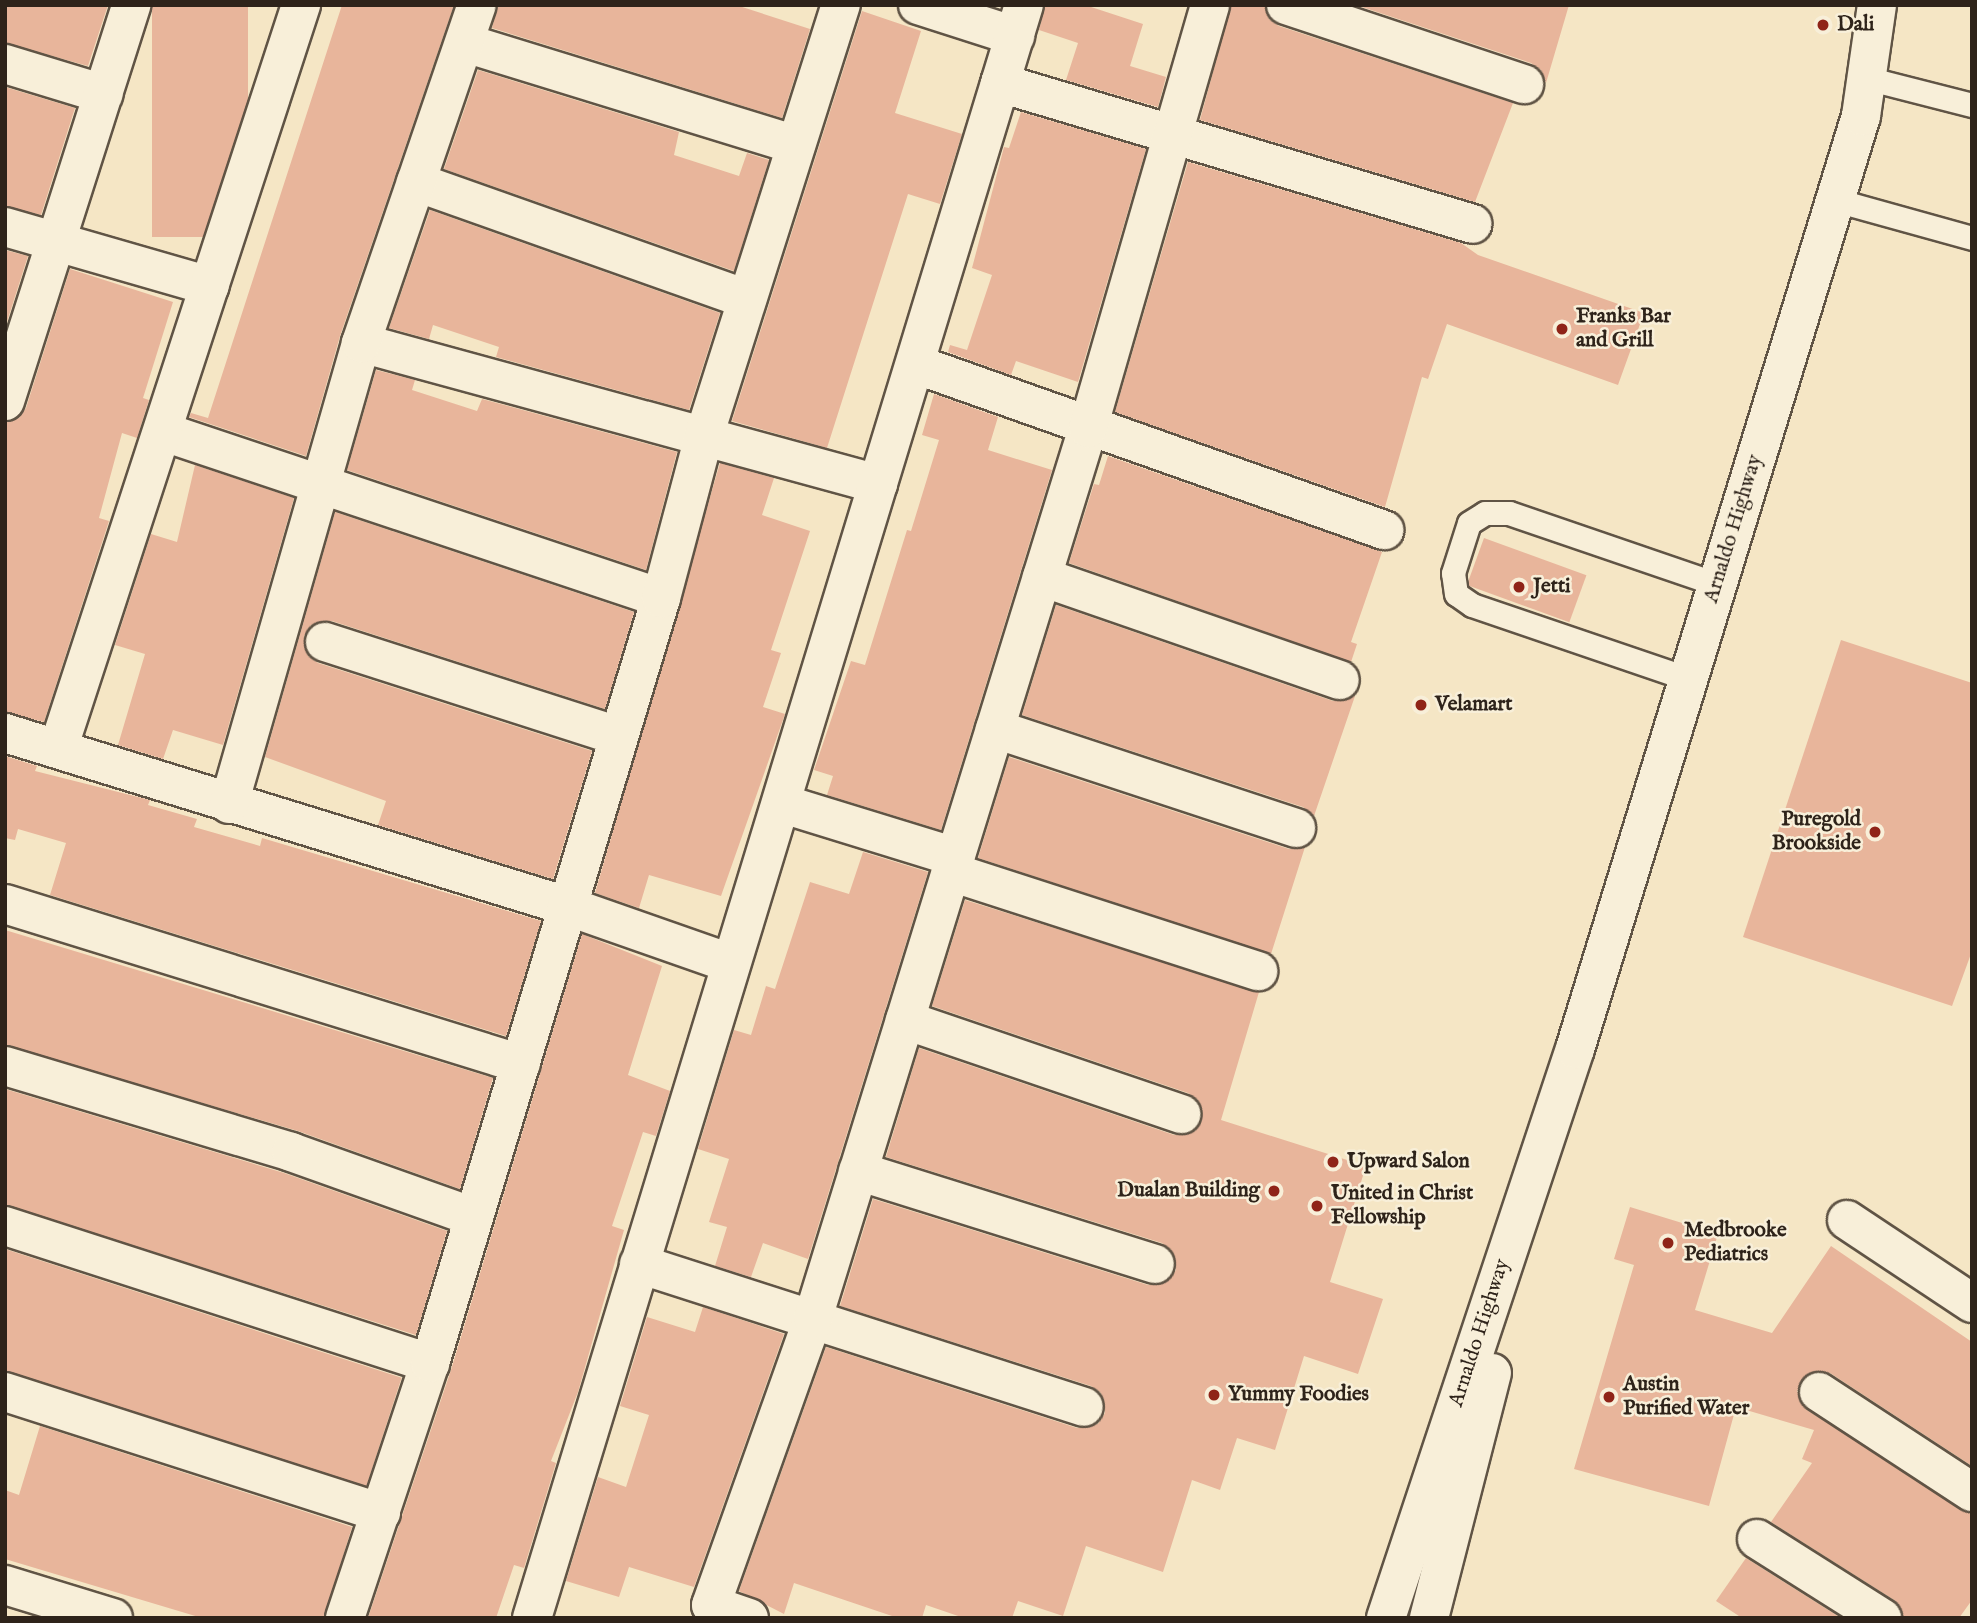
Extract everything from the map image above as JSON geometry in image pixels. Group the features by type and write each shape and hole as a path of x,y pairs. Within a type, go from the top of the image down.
{"street":[{"path":"8,385 58,242 131,5"},
{"path":"58,749 164,432 301,5"},
{"path":"229,804 362,343 477,5"},
{"path":"345,1618 430,1363 660,598 705,433 841,5"},
{"path":"532,1618 730,963 783,804 1019,20 918,5"},
{"path":"749,1618 709,1611 813,1318 1088,428 1210,5"},
{"path":"1286,5 1524,83"},
{"name":"Arnaldo Highway","path":"1386,1618 1575,1049 1861,116 1877,5"},
{"path":"466,43 796,145"},
{"path":"5,64 104,94"},
{"path":"1000,83 1172,138 1472,224"},
{"path":"416,182 747,299"},
{"path":"5,227 211,286"},
{"path":"362,343 705,433 878,484"},
{"path":"915,365 1384,530"},
{"path":"164,432 660,598"},
{"path":"1042,577 1340,680"},
{"path":"325,642 618,736"},
{"path":"995,730 1297,828"},
{"path":"5,733 567,906 730,963"},
{"path":"783,804 1258,971"},
{"path":"5,904 521,1064"},
{"path":"905,1020 1181,1114"},
{"name":"Arnaldo Highway","path":"1429,1618 1575,1049"},
{"path":"5,1066 290,1152 474,1217"},
{"path":"858,1171 1155,1264"},
{"path":"1847,1220 1972,1303"},
{"path":"5,1226 430,1363"},
{"path":"639,1264 1084,1407"},
{"path":"5,1392 382,1513"},
{"path":"1819,1392 1972,1492"},
{"path":"1757,1539 1882,1618"},
{"path":"5,1585 113,1618"}],"lane":[{"path":"1866,78 1972,105"},
{"path":"1835,200 1972,238"},
{"path":"1689,679 1472,605 1456,594 1453,573 1469,523 1485,513 1509,513 1716,584"}],"building":[{"path":"5,5 108,5 88,66 5,43"},
{"path":"152,5 248,5 248,237 152,237"},
{"path":"342,5 454,5 340,336 306,456 189,417 191,413 208,418"},
{"path":"498,5 736,5 810,29 782,118 492,28"},
{"path":"1045,5 1085,5 1143,24 1130,66 1166,77 1158,107 1066,80 1078,43 1039,30"},
{"path":"1231,5 1265,5 1269,19 1279,26 1513,103 1475,202 1200,120"},
{"path":"1356,5 1569,5 1546,83 1541,70 1531,63"},
{"path":"862,11 921,31 895,113 962,134 940,204 908,194 827,448 732,421"},
{"path":"478,70 679,132 674,155 739,176 747,153 769,160 734,271 444,169"},
{"path":"5,87 75,108 41,215 5,206"},
{"path":"1021,112 1146,149 1078,382 1016,361 1011,375 948,352 950,345 967,350 992,275 972,268 1004,147 1009,148"},
{"path":"1188,162 1461,243 1478,255 1644,313 1618,385 1447,324 1428,379 1422,377 1385,507 1115,412"},
{"path":"430,210 720,313 689,410 496,357 499,347 433,325 429,339 389,328"},
{"path":"5,250 28,256 5,328"},
{"path":"70,269 173,302 143,398 149,400 137,438 122,433 99,518 109,521 44,722 5,712 5,422 19,418 26,408"},
{"path":"376,370 415,380 412,390 477,411 482,399 677,452 646,570 347,470"},
{"path":"934,394 998,417 988,450 1052,470 941,830 827,795 833,776 814,770 851,661 865,665 907,530 911,531 939,440 922,435"},
{"path":"1108,456 1382,552 1351,642 1357,644 1351,662 1069,563 1094,484 1099,485"},
{"path":"720,463 774,478 762,515 810,531 771,650 781,653 763,707 785,714 721,896 649,875 639,908 595,893"},
{"path":"195,465 294,498 223,745 173,730 163,759 118,745 145,654 115,645 151,534 177,542"},
{"path":"335,512 634,612 605,709 332,621 311,625 304,636 308,656 318,663 592,751 553,879 378,825 386,801 265,757"},
{"path":"1484,538 1586,575 1569,622 1467,585"},
{"path":"1056,605 1333,701 1355,696 1314,816 1303,807 1022,715"},
{"name":"Puregold Brookside","path":"1841,640 1972,683 1972,951 1952,1006 1743,937"},
{"path":"5,756 37,766 35,771 150,800 148,805 197,819 194,827 260,846 262,838 541,921 506,1036 50,895 66,843 18,829 15,840 5,838"},
{"path":"1009,757 1289,849 1305,847 1271,954 978,858"},
{"path":"863,852 928,872 808,1259 763,1243 751,1277 715,1266 727,1227 709,1222 729,1159 698,1149 734,1030 751,1035 766,986 775,989 810,882 849,894"},
{"path":"965,900 1259,992 1221,1120 1366,1166 1330,1282 1383,1299 1358,1374 1304,1356 1275,1450 1237,1438 1220,1490 1192,1480 1163,1572 1086,1546 1063,1616 1018,1601 1012,1618 964,1618 926,1605 922,1618 898,1618 794,1583 784,1614 739,1591 826,1347 1077,1428 1098,1424 1105,1413 1101,1393 1091,1386 840,1306 873,1199 1148,1285 1169,1280 1176,1270 1171,1250 1162,1243 886,1157 919,1048 1174,1135 1195,1131 1202,1120 1198,1100 1188,1093 932,1006"},
{"path":"5,930 493,1078 460,1189 298,1131 5,1045"},
{"path":"582,934 662,966 628,1075 670,1091 656,1136 643,1132 612,1226 624,1230 578,1392 551,1461 556,1463 524,1568 514,1565 496,1618 368,1618 451,1370"},
{"path":"5,1089 284,1173 447,1231 416,1335 5,1205"},
{"path":"1630,1207 1718,1234 1695,1310 1772,1333 1831,1246 1972,1342 1972,1466 1830,1373 1809,1373 1797,1391 1807,1410 1972,1514 1972,1600 1959,1618 1904,1618 1894,1600 1771,1522 1812,1463 1802,1459 1814,1430 1736,1407 1709,1506 1574,1469 1634,1265 1614,1259"},
{"path":"5,1249 402,1378 364,1494 5,1377"},
{"path":"703,1307 784,1334 694,1587 629,1567 619,1597 566,1581 598,1477 626,1487 649,1415 620,1406 647,1317 695,1332"},
{"path":"40,1426 352,1527 324,1618 202,1618 5,1559 5,1490 19,1495"},
{"path":"1746,1558 1841,1618 1742,1618 1716,1601"}],"place":[{"name":"Dali","path":"1823,25"},
{"name":"Franks Bar and Grill","path":"1562,329"},
{"name":"Jetti","path":"1519,587"},
{"name":"Velamart","path":"1421,705"},
{"name":"Puregold Brookside","path":"1875,832"},
{"name":"Upward Salon","path":"1333,1162"},
{"name":"Dualan Building","path":"1274,1191"},
{"name":"United in Christ Fellowship","path":"1317,1206"},
{"name":"Medbrooke Pediatrics","path":"1668,1243"},
{"name":"Yummy Foodies","path":"1214,1395"},
{"name":"Austin Purified Water","path":"1609,1397"}]}
